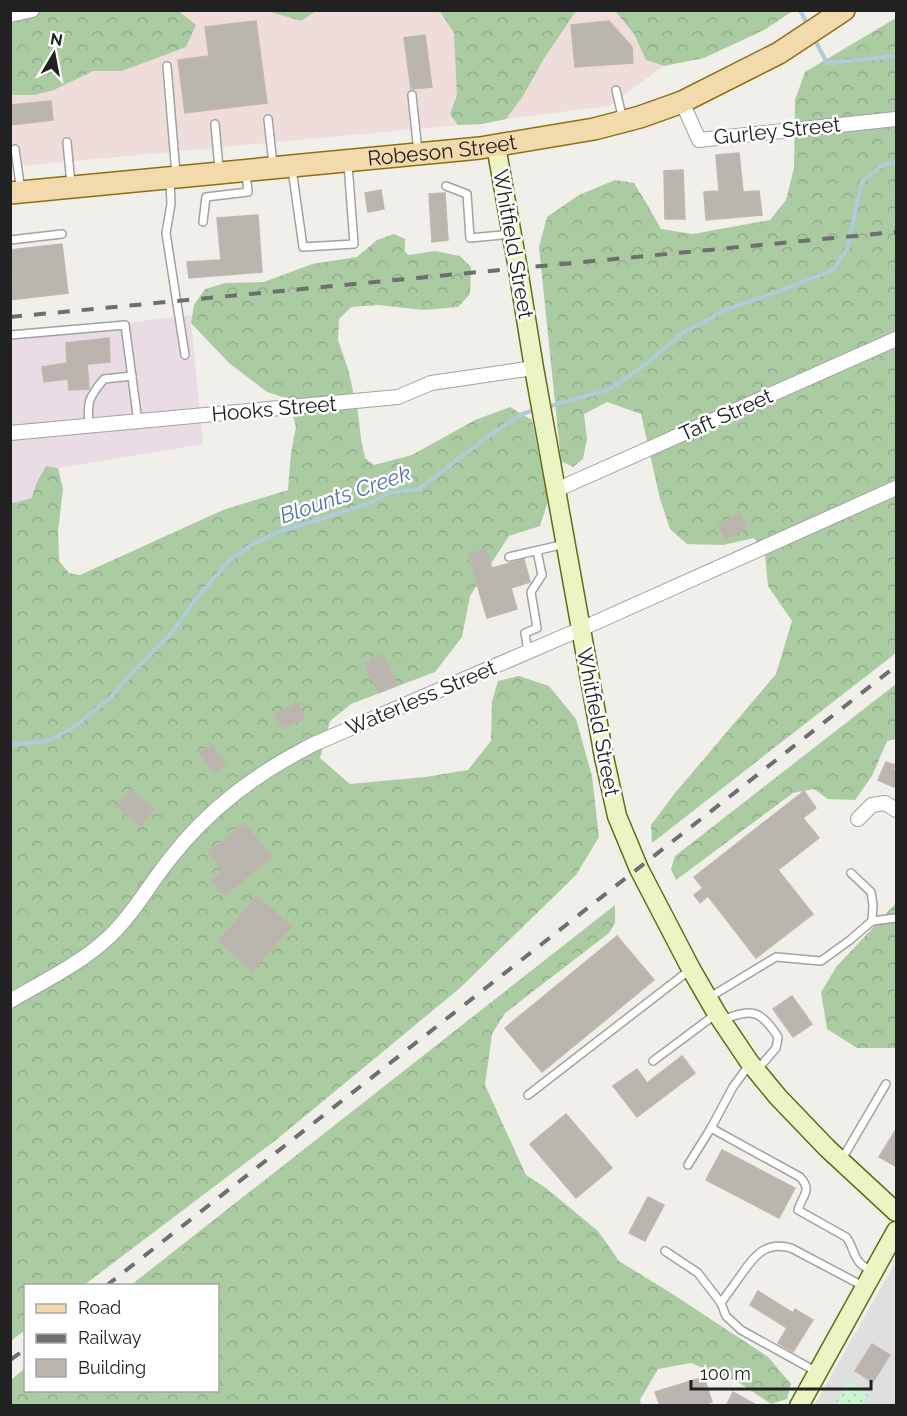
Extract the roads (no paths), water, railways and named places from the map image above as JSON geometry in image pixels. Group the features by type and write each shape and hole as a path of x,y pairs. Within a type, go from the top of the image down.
{"main road":[{"name":"Robeson Street","path":"16,193 496,146 594,129 624,122 682,102 779,53 844,10"},
{"name":"Whitfield Street","path":"496,146 580,628 617,816 639,869 691,969 715,1011 753,1067 778,1097 841,1161 897,1212"},
{"path":"799,1406 897,1231"}],"street":[{"path":"10,15 32,10"},
{"name":"Gurley Street","path":"682,102 699,140 897,119"},
{"name":"Taft Street","path":"556,490 897,339"},
{"name":"Hooks Street","path":"10,434 398,397 431,383 534,368"},
{"name":"Waterless Street","path":"10,1001 92,951 109,937 138,905 168,860 187,837 225,801 259,775 285,759 314,744 897,488"},
{"path":"858,819 872,805 885,803 897,810"}],"lane":[{"path":"167,66 173,178 166,233 185,354"},
{"path":"616,90 624,122"},
{"path":"412,95 418,154"},
{"path":"268,119 303,247 354,244 348,161"},
{"path":"215,124 220,173"},
{"path":"67,142 72,187"},
{"path":"15,149 16,193"},
{"path":"203,222 206,197 248,192 246,170"},
{"path":"446,186 466,194 470,238 512,234"},
{"path":"10,240 62,234"},
{"path":"10,335 125,325 138,422"},
{"path":"89,427 87,407 92,393 104,379 132,376"},
{"path":"509,557 566,544"},
{"path":"528,651 525,633 537,628 531,592 542,575 537,551"},
{"path":"851,873 872,892 872,921"},
{"path":"654,1061 776,957 821,961 872,921 897,918"},
{"path":"528,1095 691,969"},
{"path":"688,1166 733,1087 753,1067 765,1063 776,1048 778,1037 768,1021 757,1014 715,1011"},
{"path":"841,1161 886,1084"},
{"path":"711,1128 800,1177 806,1183 807,1190 798,1210 846,1237 869,1280"},
{"path":"721,1303 754,1256 768,1248 780,1245 869,1280"},
{"path":"665,1251 698,1273 721,1303 726,1316 741,1330 817,1372"}],"waterway":[{"path":"800,10 808,26"},
{"path":"814,38 827,63 896,56"},
{"name":"Blounts Creek","path":"547,407 607,390 631,375 684,332 722,311 833,270 847,249 862,182 880,166 896,162"},
{"name":"Blounts Creek","path":"10,745 47,741 71,729 110,698 173,631 195,600 231,559 253,544 278,532 368,504 389,493 419,489 487,437 522,414 537,409"}],"railway":[{"path":"10,317 896,232"},
{"path":"109,1284 896,666"},
{"path":"10,1360 24,1350"}]}
